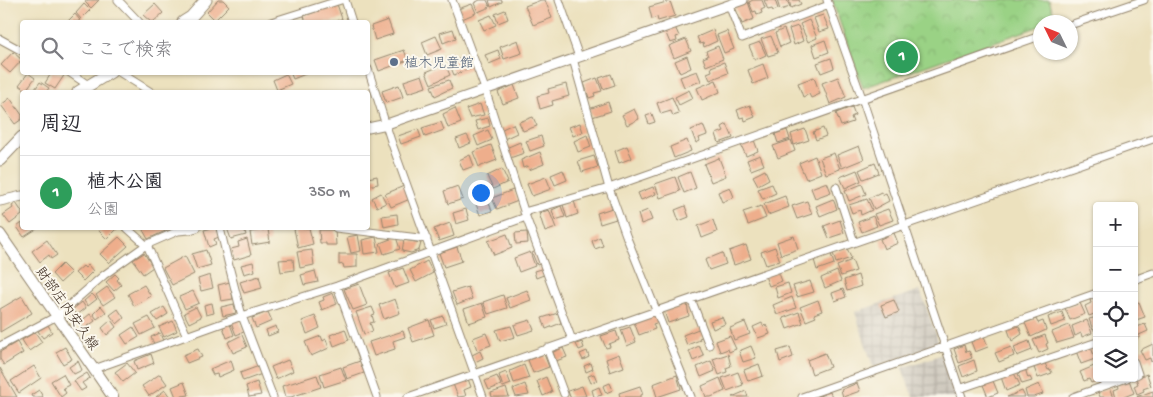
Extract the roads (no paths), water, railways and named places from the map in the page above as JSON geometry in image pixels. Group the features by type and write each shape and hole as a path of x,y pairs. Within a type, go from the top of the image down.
{"main road":[{"path":"186,20 206,0"},
{"path":"81,90 106,75"},
{"path":"0,160 20,139"},
{"name":"財部庄内安久線","path":"0,234 113,397"}],"street":[{"path":"118,0 136,20"},
{"path":"278,20 343,0 351,20"},
{"path":"452,0 485,89 525,214 572,340"},
{"path":"559,0 576,58 609,188 627,238 691,397"},
{"path":"370,128 387,124 743,0"},
{"path":"1078,23 1144,0"},
{"path":"729,5 742,38 828,3 862,98 962,397"},
{"path":"94,369 242,316 336,286 432,252 525,214 609,188 1033,38"},
{"path":"0,39 20,50"},
{"path":"73,75 88,85"},
{"path":"124,75 148,90"},
{"path":"370,75 483,397"},
{"path":"408,397 1153,139"},
{"path":"836,187 854,242"},
{"path":"0,201 20,196"},
{"path":"129,230 146,245 187,336"},
{"path":"0,346 56,316 104,275 146,245 178,231 190,230"},
{"path":"220,230 242,316 273,397"},
{"path":"353,230 427,239"},
{"path":"1138,279 1153,273"},
{"path":"336,286 376,397"},
{"path":"806,396 1093,294"},
{"path":"691,299 709,345"},
{"path":"960,389 1093,343"},
{"path":"547,348 564,394"},
{"path":"1073,397 1116,382"}],"place":[{"name":"植木公園","path":"902,57"},
{"name":"植木児童館","path":"394,62"}]}
